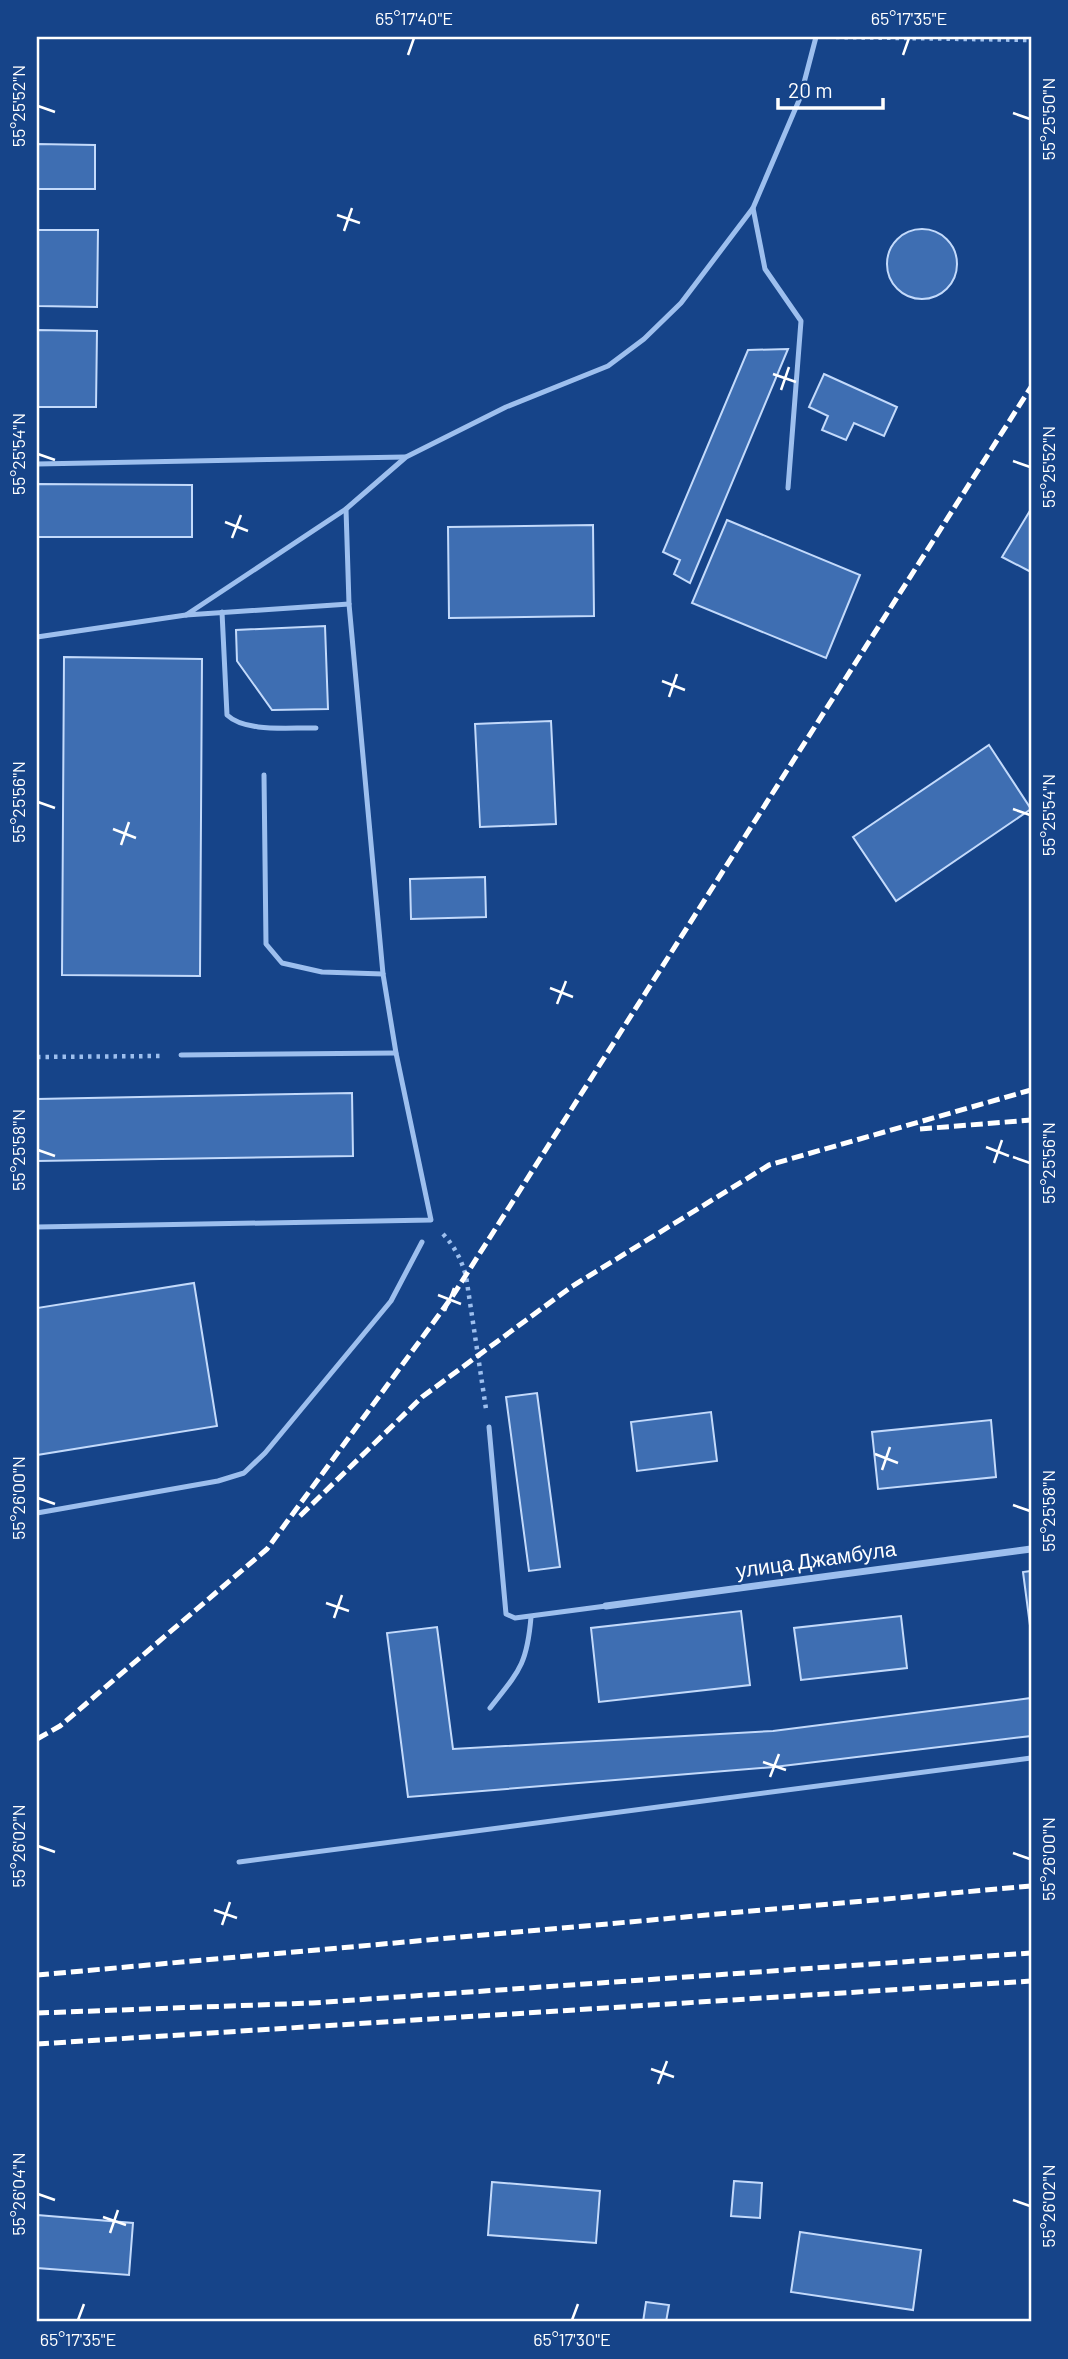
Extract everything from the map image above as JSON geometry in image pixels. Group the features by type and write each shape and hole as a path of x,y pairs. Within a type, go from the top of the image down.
{"street":[{"name":"улица Джамбула","path":"606,1606 1031,1549"}],"lane":[{"path":"186,615 346,509 406,457 506,407 608,366 644,339 681,303 753,208 800,98 816,37"},
{"path":"753,208 765,269 801,321 788,488"},
{"path":"37,464 406,457"},
{"path":"37,1227 431,1220 396,1053 383,975 349,604 346,509"},
{"path":"37,637 186,615 349,604"},
{"path":"222,612 227,715 234,722 247,726 316,728"},
{"path":"264,775 266,944 282,963 322,972 383,975"},
{"path":"181,1055 396,1053"},
{"path":"37,1513 218,1481 244,1473 265,1453 391,1301 422,1242"},
{"path":"489,1427 506,1614 515,1618 531,1617 606,1606"},
{"path":"490,1707 521,1669 528,1646 531,1617"},
{"path":"239,1862 1031,1758"}],"path":[{"path":"816,37 1031,40"},
{"path":"37,1058 181,1055"},
{"path":"431,1220 453,1244 462,1260 489,1427"}],"building":[{"path":"37,144 95,145 95,189 37,189"},
{"path":"922,229 947,239 957,264 947,289 922,299 897,289 887,264 897,239"},
{"path":"37,230 98,230 97,307 37,306"},
{"path":"37,330 97,331 96,407 37,407"},
{"path":"788,349 690,583 674,574 680,560 663,552 748,350"},
{"path":"824,374 897,407 884,436 854,423 846,440 822,430 828,416 809,407"},
{"path":"37,484 192,485 192,537 37,537"},
{"path":"1031,509 1031,572 1002,557"},
{"path":"727,520 860,575 826,658 692,603"},
{"path":"593,525 594,616 449,618 448,527"},
{"path":"325,626 328,709 272,710 237,661 236,630"},
{"path":"64,657 202,659 200,976 62,975"},
{"path":"551,721 556,824 480,827 475,724"},
{"path":"989,745 1031,809 896,901 853,837"},
{"path":"485,877 486,917 411,919 410,879"},
{"path":"352,1093 353,1156 37,1161 37,1099"},
{"path":"194,1283 217,1426 37,1455 37,1308"},
{"path":"537,1393 560,1567 529,1571 506,1397"},
{"path":"711,1412 717,1461 637,1471 631,1422"},
{"path":"991,1420 996,1477 878,1489 872,1432"},
{"path":"1031,1571 1031,1633 1023,1572"},
{"path":"741,1611 750,1685 599,1702 591,1628"},
{"path":"901,1616 907,1668 801,1680 794,1628"},
{"path":"437,1627 453,1749 773,1731 1031,1698 1031,1736 774,1767 408,1797 387,1633"},
{"path":"734,2181 762,2183 760,2218 731,2216"},
{"path":"492,2182 600,2191 596,2243 488,2235"},
{"path":"37,2215 133,2223 129,2275 37,2268"},
{"path":"800,2232 921,2250 913,2310 791,2292"},
{"path":"646,2302 669,2305 666,2322 643,2322"}],"railway":[{"path":"37,1739 60,1726 267,1549 452,1297 1031,387"},
{"path":"300,1516 422,1397 571,1287 769,1165 1031,1090"},
{"path":"920,1129 1031,1120"},
{"path":"37,1975 1031,1886"},
{"path":"37,2013 312,2003 1031,1953"},
{"path":"37,2044 1031,1981"}]}
